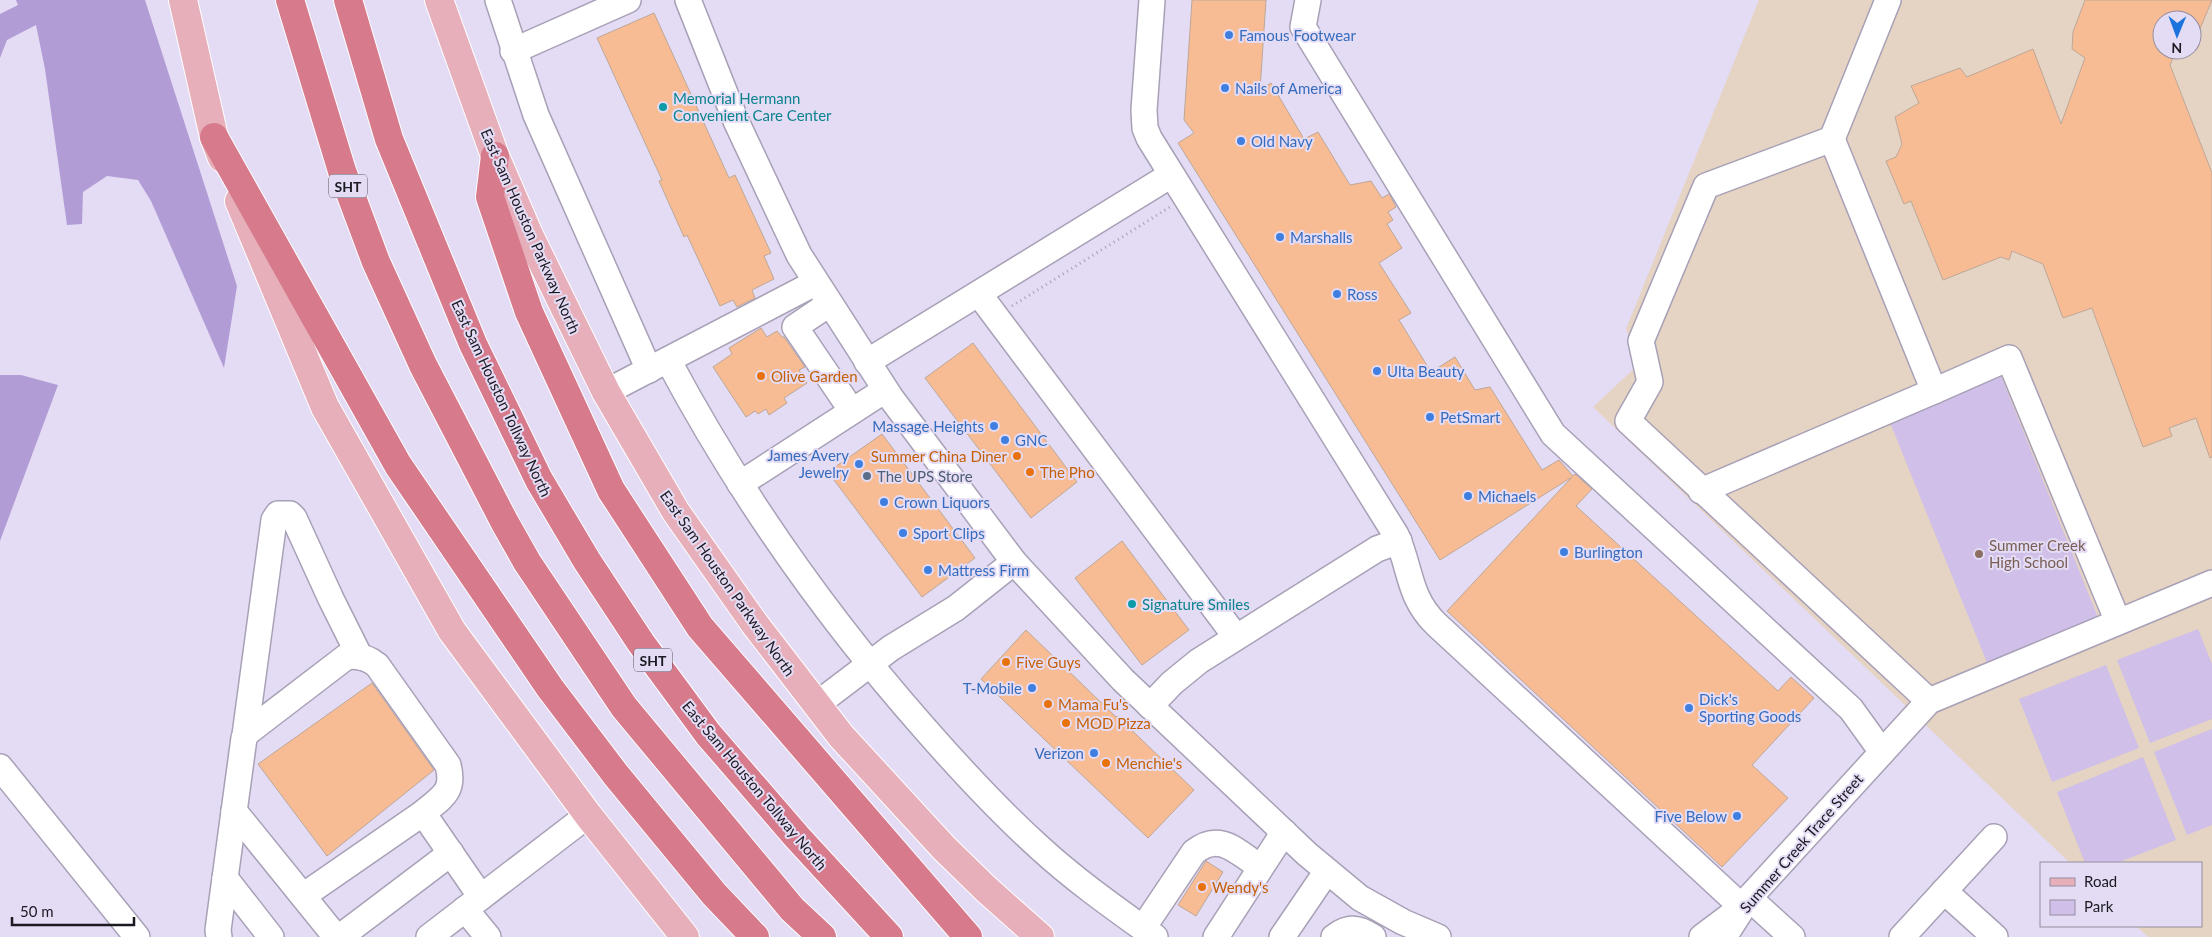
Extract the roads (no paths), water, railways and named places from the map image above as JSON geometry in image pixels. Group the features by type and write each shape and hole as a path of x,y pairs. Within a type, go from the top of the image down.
{"highway":[{"name":"SHT","path":"290,0 345,179 376,262 423,365 527,562 624,707 792,908 822,937"},
{"name":"East Sam Houston Tollway North","path":"348,0 389,139 473,344 538,480 587,561 641,643 708,734 797,837 889,937"},
{"path":"214,137 398,466 550,688 616,775 714,894 756,937"},
{"path":"495,156 490,197 529,312 611,490 700,627 968,937"}],"main road":[{"path":"183,0 214,137 325,407 452,631 588,815 685,937"},
{"name":"East Sam Houston Parkway North","path":"439,0 495,156 556,291 606,392 676,512 754,623 816,705 848,743 944,848 986,889 1030,928 1048,937"}],"street":[{"path":"498,0 513,50 549,145 659,365 702,423 740,484 808,583 870,664 961,768 1021,830 1084,885 1149,932 1194,852 1203,844 1213,841 1222,843 1260,867"},
{"path":"513,50 628,0"},
{"path":"688,0 712,65 768,193 815,283 885,390 1014,562 1117,674 1284,832 1327,871 1377,908 1423,934"},
{"path":"1152,0 1144,120 1149,138 1399,541 1414,594 1426,614 1746,903 1792,937"},
{"path":"1308,0 1303,27 1552,434 1851,709 1882,752"},
{"path":"1888,0 1832,139 1934,391"},
{"path":"1832,139 1706,186 1641,341 1650,382 1628,421 1701,491 1929,701 2212,583"},
{"path":"867,362 1171,175"},
{"path":"606,392 815,283"},
{"path":"979,294 1236,637"},
{"path":"829,304 795,327 852,411"},
{"path":"1701,491 2009,358 2118,622"},
{"path":"740,484 885,390"},
{"path":"219,937 218,930 274,520 278,514 290,514 294,518 360,657"},
{"path":"1150,706 1184,673 1236,637 1377,549 1399,541"},
{"path":"816,705 906,638 956,608 1014,562"},
{"path":"245,735 346,657 360,657 377,665 448,765 450,778 448,790 423,813 303,896"},
{"name":"Summer Creek Trace Street","path":"1724,937 1746,903 1929,701"},
{"path":"0,768 136,937"},
{"path":"234,811 338,937 451,853"},
{"path":"423,813 451,853 488,937"},
{"path":"429,937 588,815"},
{"path":"1216,937 1284,832"},
{"path":"1907,935 1994,836"},
{"path":"1282,937 1327,871"},
{"path":"225,878 271,937"},
{"path":"1944,891 1995,937"},
{"path":"1702,937 1746,903"},
{"path":"1334,937 1342,931 1352,928 1361,929 1373,937"}],"place":[{"name":"Famous Footwear","path":"1229,35"},
{"name":"Nails of America","path":"1225,88"},
{"name":"Memorial Hermann Convenient Care Center","path":"663,107"},
{"name":"Old Navy","path":"1241,141"},
{"name":"Marshalls","path":"1280,237"},
{"name":"Ross","path":"1337,294"},
{"name":"Ulta Beauty","path":"1377,371"},
{"name":"Olive Garden","path":"761,376"},
{"name":"PetSmart","path":"1430,417"},
{"name":"Massage Heights","path":"994,426"},
{"name":"GNC","path":"1005,440"},
{"name":"Summer China Diner","path":"1017,456"},
{"name":"James Avery Jewelry","path":"859,464"},
{"name":"The Pho","path":"1030,472"},
{"name":"The UPS Store","path":"867,476"},
{"name":"Michaels","path":"1468,496"},
{"name":"Crown Liquors","path":"884,502"},
{"name":"Sport Clips","path":"903,533"},
{"name":"Burlington","path":"1564,552"},
{"name":"Summer Creek High School","path":"1979,554"},
{"name":"Mattress Firm","path":"928,570"},
{"name":"Signature Smiles","path":"1132,604"},
{"name":"Five Guys","path":"1006,662"},
{"name":"T-Mobile","path":"1032,688"},
{"name":"Mama Fu's","path":"1048,704"},
{"name":"Dick's Sporting Goods","path":"1689,708"},
{"name":"MOD Pizza","path":"1066,723"},
{"name":"Verizon","path":"1094,753"},
{"name":"Menchie's","path":"1106,763"},
{"name":"Five Below","path":"1737,816"},
{"name":"Wendy's","path":"1202,887"}]}
